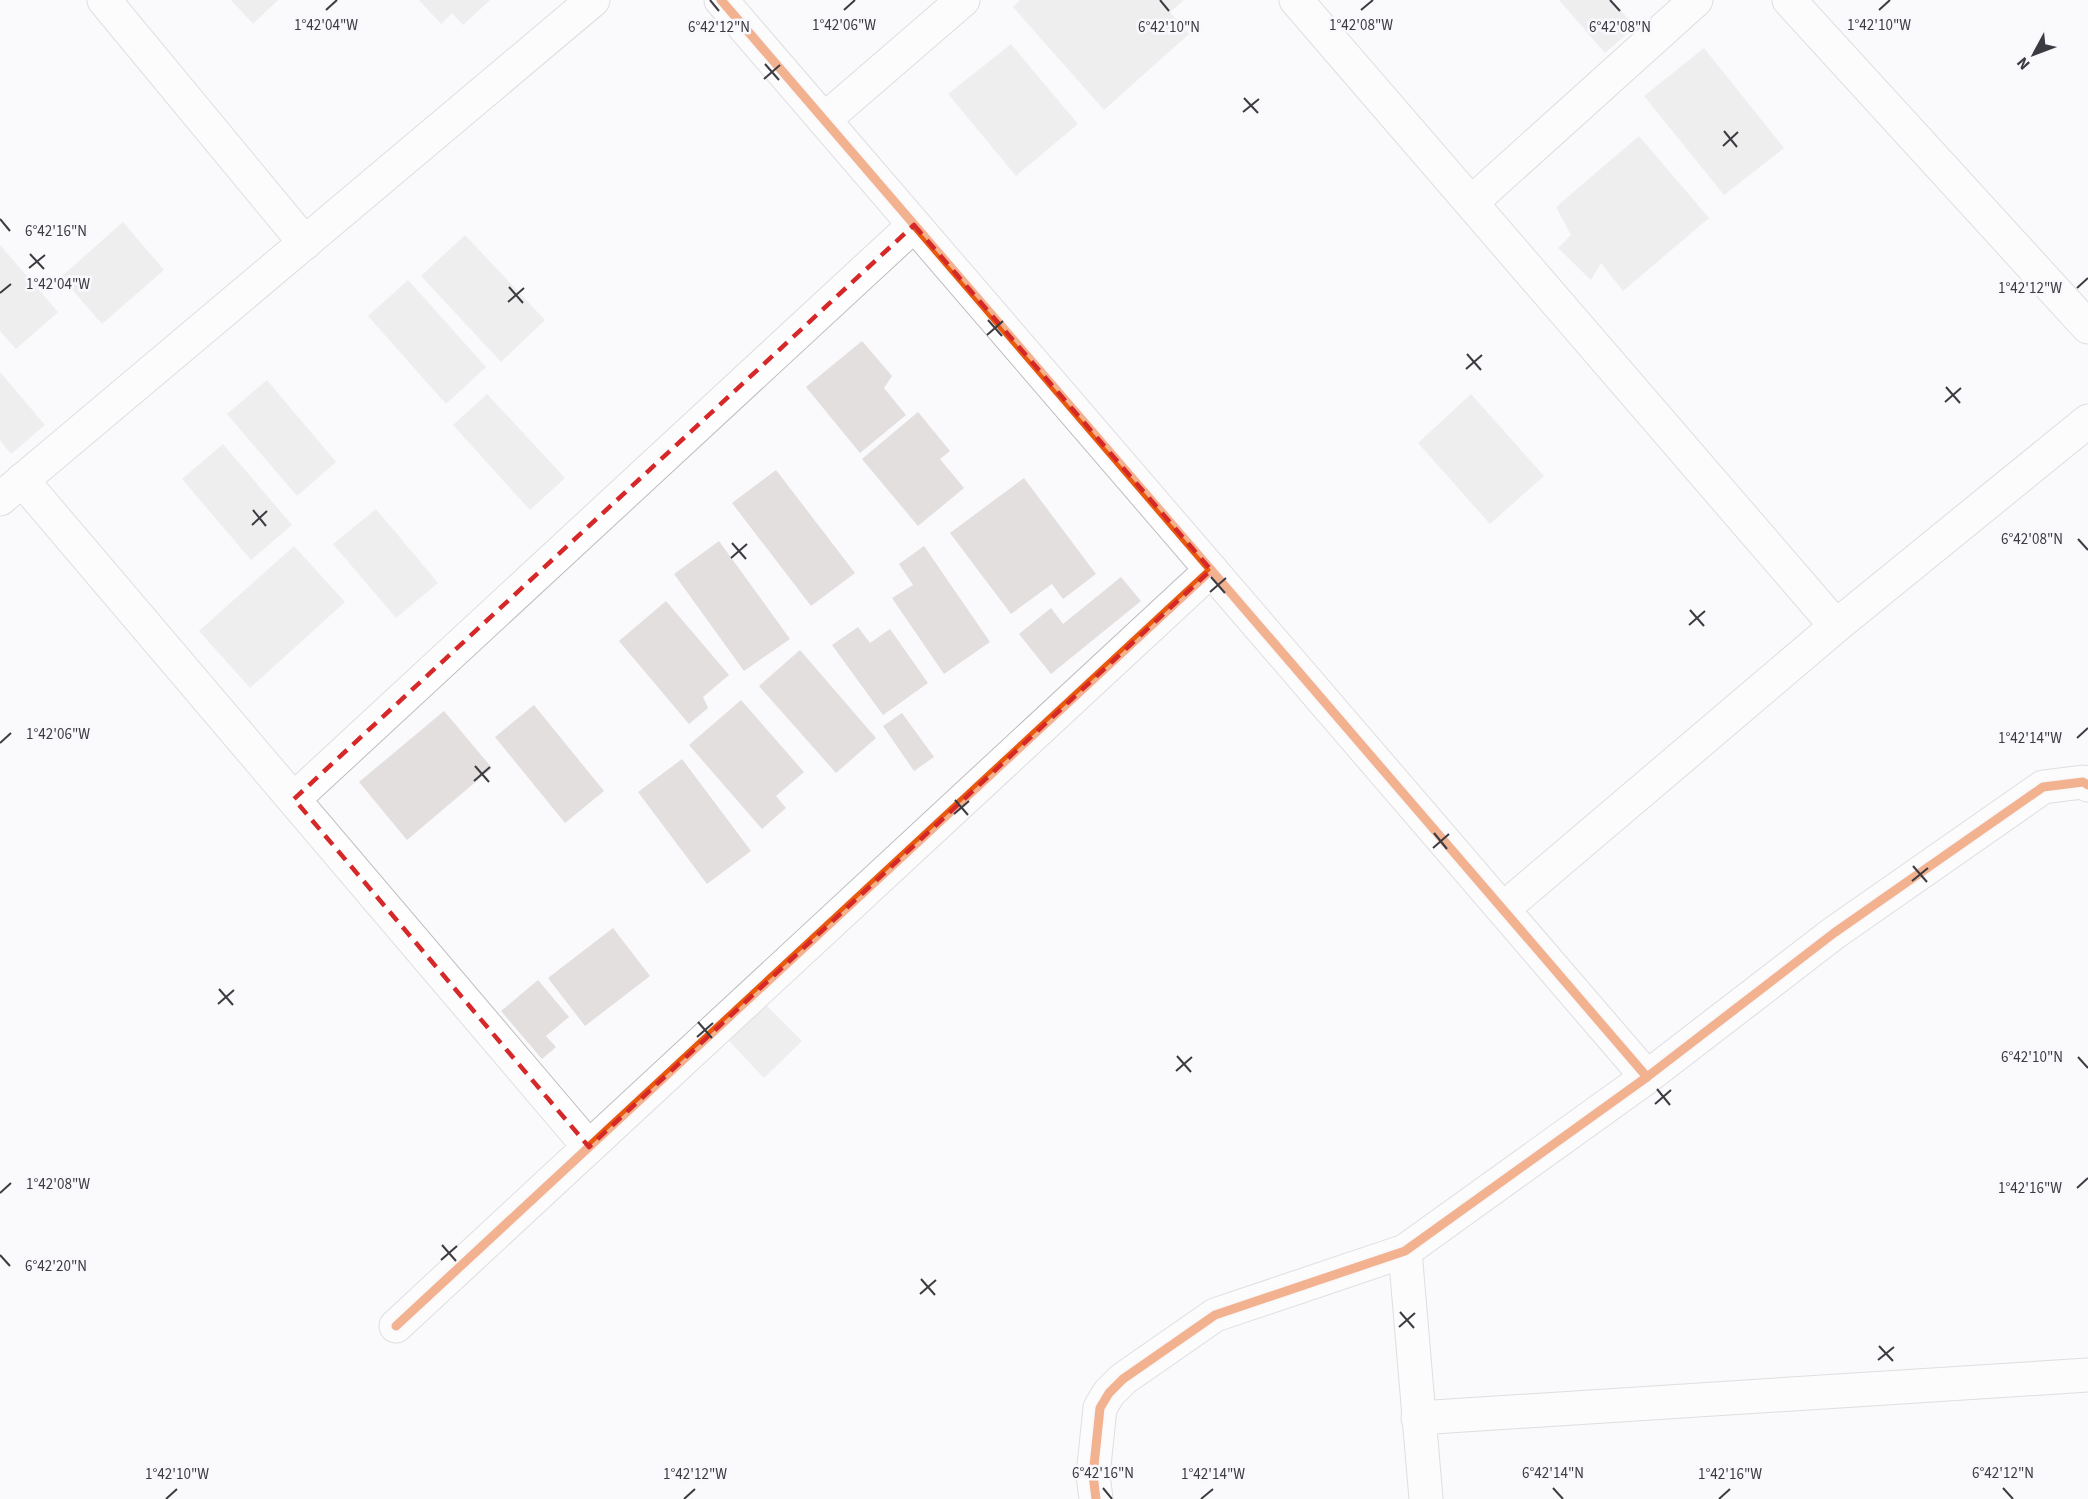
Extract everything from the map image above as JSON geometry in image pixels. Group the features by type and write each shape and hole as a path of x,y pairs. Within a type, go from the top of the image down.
{"street":[{"path":"104,0 305,243"},
{"path":"589,1147 294,799 11,490 593,0"},
{"path":"721,0 1647,1077"},
{"path":"824,120 963,0"},
{"path":"1296,0 1836,626"},
{"path":"1472,202 1696,0"},
{"path":"1789,0 2088,327"},
{"path":"294,799 914,225"},
{"path":"1503,909 1836,626 2088,421"},
{"path":"396,1326 1211,570"},
{"path":"1096,1499 1093,1475 1100,1408 1108,1393 1123,1379 1215,1315 1405,1251 1647,1077 1834,933 2043,787 2083,782 2088,785"},
{"path":"1405,1251 1426,1499"},
{"path":"1418,1418 2088,1375"}],"highlighted area":[{"path":"914,225 1211,570 589,1147 294,799"}],"building":[{"path":"231,0 278,0 253,24"},
{"path":"419,0 490,0 463,25 452,13 441,24"},
{"path":"1020,0 1184,0 1170,12 1189,34 1104,110 1013,7"},
{"path":"1559,0 1612,0 1635,27 1605,53"},
{"path":"1011,44 1078,124 1016,176 948,94"},
{"path":"1704,48 1784,148 1724,195 1644,96"},
{"path":"1639,136 1709,218 1623,291 1601,263 1591,280 1558,248 1571,235 1556,207"},
{"path":"123,222 164,270 102,324 61,277"},
{"path":"465,235 545,320 501,362 421,276"},
{"path":"0,245 58,312 16,349 0,331"},
{"path":"408,280 486,367 446,404 368,316"},
{"path":"862,341 892,376 884,388 906,415 860,453 806,387"},
{"path":"0,372 45,425 11,454 0,440"},
{"path":"267,380 336,462 297,496 227,414"},
{"path":"487,394 565,478 530,510 453,425"},
{"path":"1471,394 1544,476 1490,524 1418,443"},
{"path":"918,412 950,451 940,459 964,488 918,526 862,459"},
{"path":"223,444 292,525 251,560 182,479"},
{"path":"776,470 855,573 811,606 732,503"},
{"path":"1024,478 1096,574 1063,599 1052,584 1011,614 950,533"},
{"path":"376,509 438,583 396,618 333,544"},
{"path":"719,541 790,639 744,671 674,574"},
{"path":"294,546 345,602 250,688 199,631"},
{"path":"924,546 990,642 944,674 892,598 913,585 899,564"},
{"path":"1121,577 1141,601 1051,674 1019,634 1051,608 1063,624"},
{"path":"666,601 729,675 703,697 708,708 689,724 619,641"},
{"path":"858,627 870,643 890,629 928,683 883,715 832,645"},
{"path":"800,650 876,738 836,773 759,686"},
{"path":"741,700 804,772 776,796 786,808 762,829 689,745"},
{"path":"534,705 604,791 565,823 495,737"},
{"path":"444,711 492,768 407,840 359,782"},
{"path":"902,713 934,757 914,771 883,726"},
{"path":"682,759 751,851 707,884 638,792"},
{"path":"613,928 650,976 585,1026 548,978"},
{"path":"538,980 569,1017 546,1036 556,1047 542,1059 501,1011"},
{"path":"766,1005 802,1041 764,1078 729,1041"}],"cycle path":[{"path":"721,0 1647,1077"},
{"path":"396,1326 1211,570"},
{"path":"1096,1499 1093,1475 1100,1408 1109,1393 1123,1379 1215,1315 1405,1251 1647,1077 1834,933 2043,787 2083,782 2088,785"}]}
